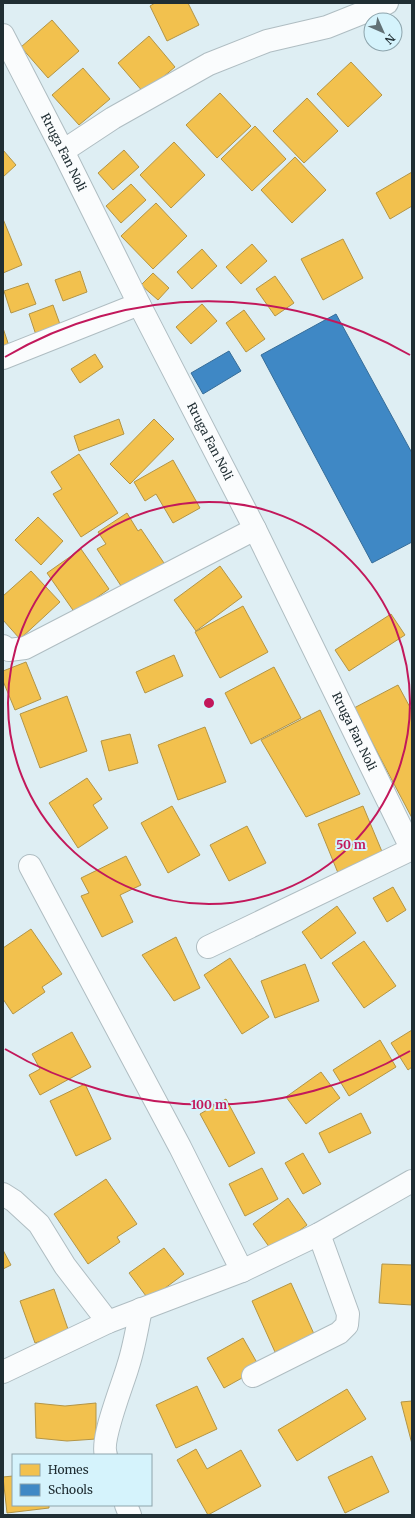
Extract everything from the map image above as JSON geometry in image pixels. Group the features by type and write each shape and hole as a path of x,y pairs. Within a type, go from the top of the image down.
{"street":[{"path":"63,151 113,118 209,64 267,41 327,26 388,3"},
{"name":"Rruga Fan Noli","path":"3,35 63,151 139,304 256,529 412,849"},
{"path":"3,358 139,304"},
{"path":"3,646 9,650 25,648 256,529"},
{"path":"208,947 412,849"},
{"path":"30,866 180,1147 242,1271"},
{"path":"3,1372 108,1322 242,1271 320,1234 412,1181"},
{"path":"3,1194 14,1201 39,1224 64,1266 108,1322"},
{"path":"253,1376 339,1333 347,1325 348,1314 320,1234"},
{"path":"106,1454 104,1451 106,1436 128,1366 141,1309"}],"building: Homes":[{"path":"155,3 188,3 199,25 167,41 150,6"},
{"path":"52,20 79,51 48,78 21,47"},
{"path":"149,36 175,67 144,93 118,63"},
{"path":"351,62 382,95 348,127 317,94"},
{"path":"83,68 110,99 79,125 52,95"},
{"path":"220,93 251,126 217,158 186,125"},
{"path":"307,98 338,131 304,163 273,131"},
{"path":"255,126 286,159 252,191 221,159"},
{"path":"174,142 205,175 171,208 140,175"},
{"path":"3,150 16,165 3,177"},
{"path":"124,150 139,167 113,190 98,173"},
{"path":"295,157 326,190 292,223 261,190"},
{"path":"412,172 412,206 390,219 376,193"},
{"path":"131,184 146,200 121,223 106,206"},
{"path":"156,203 187,236 153,269 121,236"},
{"path":"3,219 22,265 3,273"},
{"path":"343,239 363,278 323,300 301,259"},
{"path":"252,244 267,261 241,284 226,267"},
{"path":"202,249 217,266 192,289 177,272"},
{"path":"80,271 87,292 63,301 55,280"},
{"path":"153,273 169,288 158,300 141,285"},
{"path":"275,276 294,303 275,316 256,289"},
{"path":"28,283 36,304 11,313 4,291"},
{"path":"202,304 217,321 191,344 176,327"},
{"path":"53,305 61,327 36,335 29,314"},
{"path":"244,310 265,339 246,352 226,323"},
{"path":"3,328 9,346 3,348"},
{"path":"95,354 103,367 80,383 71,369"},
{"path":"119,419 124,434 79,451 74,436"},
{"path":"154,419 174,439 130,484 110,464"},
{"path":"79,454 118,513 81,537 53,494 62,489 51,472"},
{"path":"173,460 200,508 173,523 156,494 145,501 134,482"},
{"path":"127,513 138,531 141,529 166,566 125,592 97,549 106,544 98,532"},
{"path":"38,517 63,541 41,565 15,540"},
{"path":"81,549 109,589 75,613 47,573"},
{"path":"220,566 242,597 196,631 174,600"},
{"path":"31,571 60,602 20,639 3,620 3,596"},
{"path":"243,606 268,652 220,678 195,632"},
{"path":"391,614 405,635 349,671 335,650"},
{"path":"174,655 183,676 145,693 136,672"},
{"path":"26,662 41,699 15,710 3,681 3,671"},
{"path":"274,667 301,718 251,744 225,693"},
{"path":"398,685 412,711 412,818 354,708"},
{"path":"67,696 87,751 40,768 20,714"},
{"path":"320,710 360,794 306,817 261,740"},
{"path":"205,727 226,782 178,800 158,745"},
{"path":"130,734 138,763 109,771 101,741"},
{"path":"87,778 102,799 93,805 108,828 78,848 49,803"},
{"path":"172,806 200,855 168,873 141,823"},
{"path":"363,806 383,854 338,873 318,824"},
{"path":"247,826 266,863 229,881 210,845"},
{"path":"126,856 141,885 120,895 133,922 102,937 81,896 89,893 81,878"},
{"path":"393,887 406,910 387,922 373,898"},
{"path":"337,906 356,933 321,959 302,932"},
{"path":"31,929 62,974 42,987 45,992 13,1014 3,999 3,948"},
{"path":"176,937 200,988 174,1001 142,955"},
{"path":"364,941 396,986 364,1008 332,963"},
{"path":"230,958 269,1017 242,1034 204,975"},
{"path":"305,964 319,1001 275,1018 261,981"},
{"path":"412,1030 412,1067 408,1070 391,1043"},
{"path":"72,1032 91,1067 40,1095 29,1075 40,1069 32,1054"},
{"path":"380,1040 396,1067 349,1096 333,1070"},
{"path":"321,1072 340,1098 306,1124 286,1097"},
{"path":"85,1084 111,1139 76,1156 50,1101"},
{"path":"226,1099 255,1153 229,1167 200,1114"},
{"path":"361,1113 371,1133 329,1153 319,1133"},
{"path":"303,1153 321,1184 303,1194 285,1163"},
{"path":"262,1168 278,1199 245,1216 229,1184"},
{"path":"106,1179 137,1224 117,1237 120,1242 88,1264 54,1214"},
{"path":"288,1198 307,1225 272,1251 253,1224"},
{"path":"164,1248 184,1274 149,1300 129,1273"},
{"path":"3,1250 11,1265 3,1269"},
{"path":"382,1264 412,1265 412,1305 379,1303"},
{"path":"291,1283 314,1334 275,1352 252,1301"},
{"path":"54,1289 69,1332 35,1343 20,1301"},
{"path":"243,1338 260,1368 224,1388 207,1358"},
{"path":"197,1386 217,1429 176,1448 156,1405"},
{"path":"347,1389 366,1419 297,1461 278,1430"},
{"path":"412,1401 412,1444 401,1402"},
{"path":"35,1403 65,1406 96,1403 96,1439 67,1441 36,1438"},
{"path":"196,1449 207,1469 241,1450 261,1486 208,1515 177,1460"},
{"path":"372,1456 389,1492 345,1513 328,1477"},
{"path":"12,1476 12,1506 49,1506 49,1508 7,1513 3,1477"}],"building: Schools":[{"path":"336,314 412,453 412,542 372,563 261,355"},
{"path":"229,351 241,371 203,394 191,373"}]}
